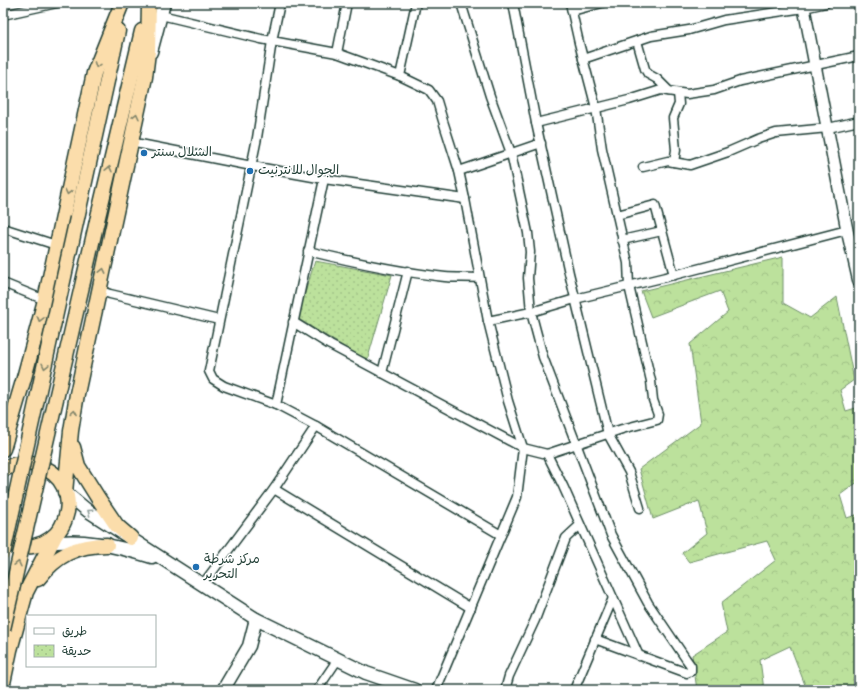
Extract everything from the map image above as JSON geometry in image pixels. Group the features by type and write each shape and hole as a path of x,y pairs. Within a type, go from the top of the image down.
{"highway":[{"path":"3,553 123,3"},
{"path":"3,449 45,300 94,73 123,3"},
{"path":"3,683 20,609 26,592 67,514 68,505 66,492 71,431 76,394 145,77 148,52 149,3"},
{"path":"3,629 149,3"},
{"path":"3,414 14,398 24,378"},
{"path":"71,431 78,466 108,514 117,526 131,538"},
{"path":"7,467 23,463 33,464 50,470 66,492"},
{"path":"3,541 13,546 24,547 36,546 55,537"},
{"path":"20,609 25,598 42,574 60,557 82,547 106,545"}],"main road":[{"path":"145,77 162,9"},
{"path":"66,492 88,511 256,619 366,673 415,690"},
{"path":"55,537 134,551 170,564"},
{"path":"224,690 249,646 256,619"}],"street":[{"path":"3,15 57,3"},
{"path":"280,3 272,41 265,95 252,166 209,370 213,379 224,386 276,406 316,426 502,535"},
{"path":"337,53 347,3"},
{"path":"400,76 416,3"},
{"path":"462,3 490,96 511,153 528,234 530,252 528,278 531,312 543,357 611,535 648,603 691,666 691,671 687,673 595,640"},
{"path":"513,3 536,123 575,299 608,434 629,472 640,508"},
{"path":"293,322 330,345 523,448 547,454 575,444 657,420 658,414 653,400 651,381 629,286 628,263 602,149 596,108 571,7 602,3"},
{"path":"583,59 651,36 689,30 724,20 826,3"},
{"path":"803,6 847,230 859,282"},
{"path":"162,9 272,41 337,53 400,76 429,90 437,101 459,171 488,321 508,401 523,448 517,497 436,690"},
{"path":"637,41 645,69 648,74 657,79 669,91"},
{"path":"536,123 629,100 661,90 687,94 714,90 740,81 859,56"},
{"path":"674,162 676,150 673,118 679,104 678,93"},
{"path":"643,167 668,161 690,165 728,152 776,132 828,128 859,122"},
{"path":"130,142 252,166 465,199"},
{"path":"459,171 541,143"},
{"path":"276,406 324,178"},
{"path":"617,215 655,205 674,276"},
{"path":"3,228 56,245"},
{"path":"488,321 531,312 575,299 674,276 847,230"},
{"path":"622,240 662,231"},
{"path":"308,251 356,262 408,271 446,277 479,278"},
{"path":"382,373 408,271"},
{"path":"3,283 45,300"},
{"path":"98,290 219,320"},
{"path":"203,584 274,488 316,426"},
{"path":"547,454 563,486 639,656"},
{"path":"274,488 471,608"},
{"path":"505,690 509,676 535,620 566,538 580,525"},
{"path":"574,690 612,598"},
{"path":"317,690 338,659"}],"green space":[{"path":"783,257 783,303 810,318 837,297 854,380 840,390 846,411 859,407 859,481 840,495 847,518 859,514 859,690 807,690 790,646 760,660 764,690 697,690 692,655 727,632 721,603 776,560 767,541 689,562 682,553 707,533 699,501 653,519 639,469 701,423 690,344 728,312 720,291 651,317 641,291"},
{"path":"315,261 392,275 367,361 297,318"}],"place":[{"name":"الشلال سنتر","path":"144,153"},
{"name":"الجوال للانترنيت","path":"250,171"},
{"name":"مركز شرطة التحرير","path":"196,567"}]}
